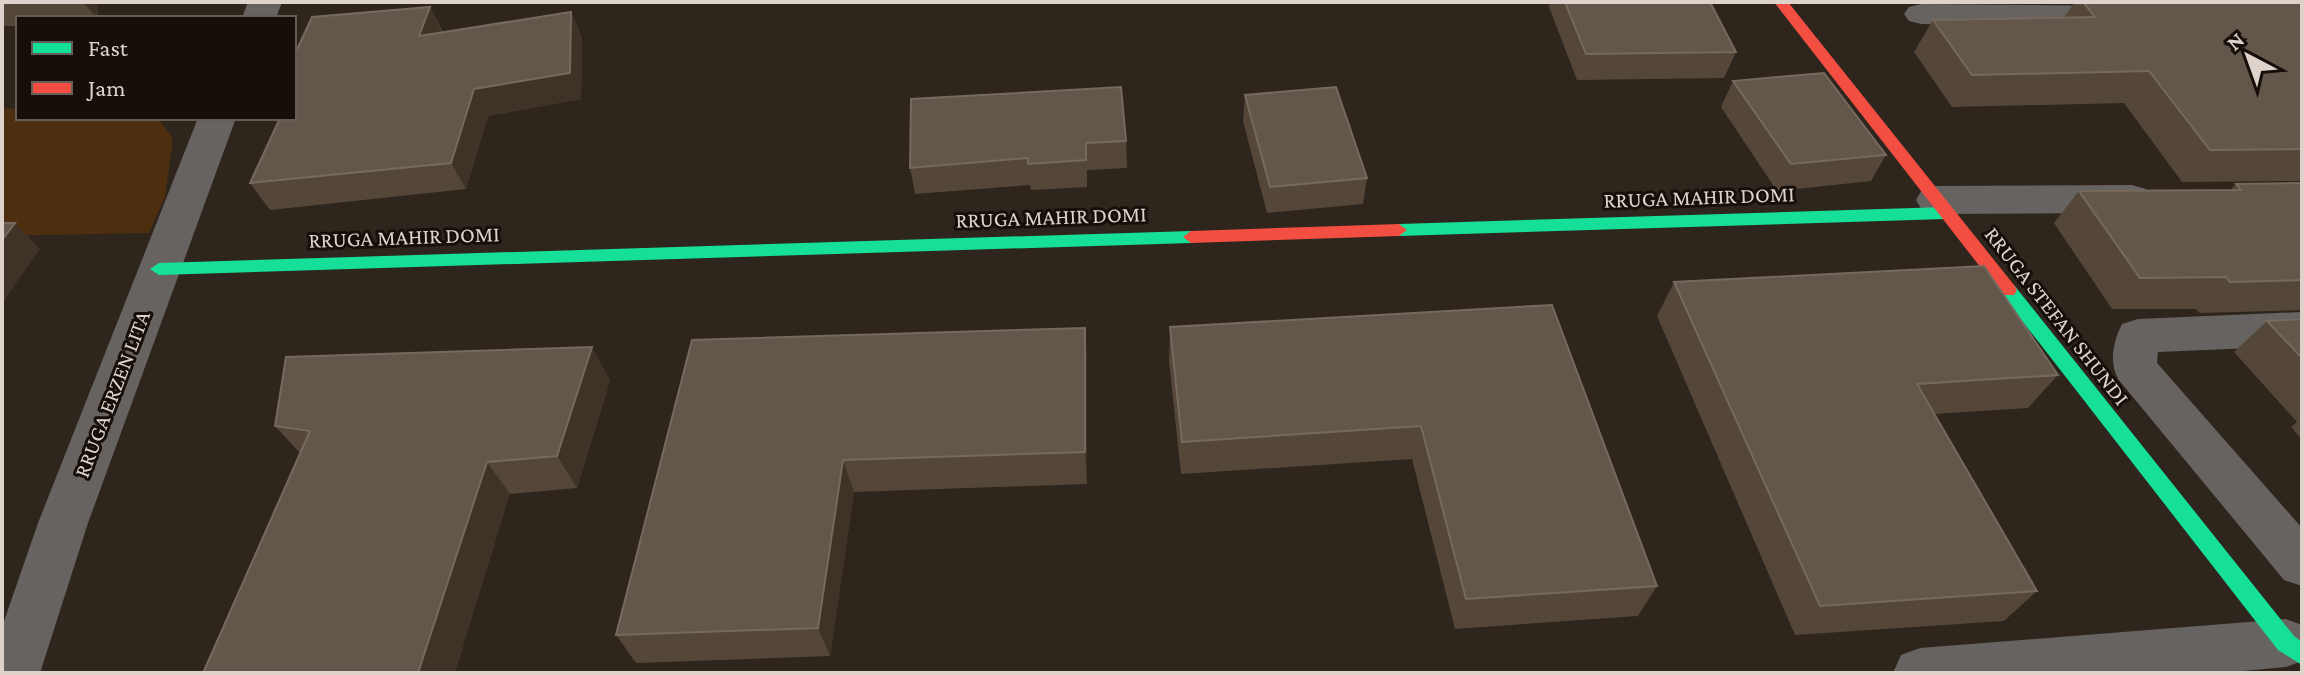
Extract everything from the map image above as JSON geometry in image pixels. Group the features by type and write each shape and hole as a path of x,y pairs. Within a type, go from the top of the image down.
{"street":[{"name":"RRUGA STEFAN SHUNDI","path":"1781,2 2294,649"},
{"path":"1921,14 2160,16"},
{"name":"RRUGA ERZEN LITA","path":"13,673 63,523 216,120"},
{"path":"1941,207 2175,199"},
{"name":"RRUGA MAHIR DOMI","path":"159,269 1941,207"},
{"path":"2302,329 2138,336 2134,367 2302,564"},
{"path":"1920,673 2294,649"}],"shaded area":[{"path":"2,108 16,109 16,120 159,120 173,139 165,197 149,233 2,236"}],"building":[{"path":"1565,2 1710,2 1736,52 1586,54"},
{"path":"2083,2 2302,2 2302,149 2210,150 2149,71 1972,75 1933,20 2095,17"},
{"path":"430,7 419,36 571,12 570,73 474,89 451,163 250,183 279,120 296,120 296,52 312,17"},
{"path":"1824,73 1886,155 1791,164 1733,81"},
{"path":"1121,87 1126,141 1086,143 1086,160 1028,164 1028,158 910,168 911,99"},
{"path":"1336,87 1367,178 1270,187 1245,95"},
{"path":"2302,183 2302,280 2230,282 2226,277 2140,278 2079,191 2241,190 2236,184"},
{"path":"2,223 15,223 2,240"},
{"path":"1984,266 2058,375 1917,384 2037,591 1820,606 1674,282"},
{"path":"1552,305 1657,586 1466,599 1421,426 1182,442 1170,327"},
{"path":"2302,319 2302,358 2267,321"},
{"path":"1085,328 1085,452 843,460 818,628 616,635 692,340"},
{"path":"592,347 557,456 487,462 418,673 203,673 310,431 275,426 286,357"}],"traffic: fast":[{"path":"1399,230 1945,213"},
{"path":"159,269 1191,237"},
{"path":"2008,290 2286,643 2302,655"}],"traffic: jam":[{"path":"1781,2 2008,290"},
{"path":"1191,237 1399,230"}]}
